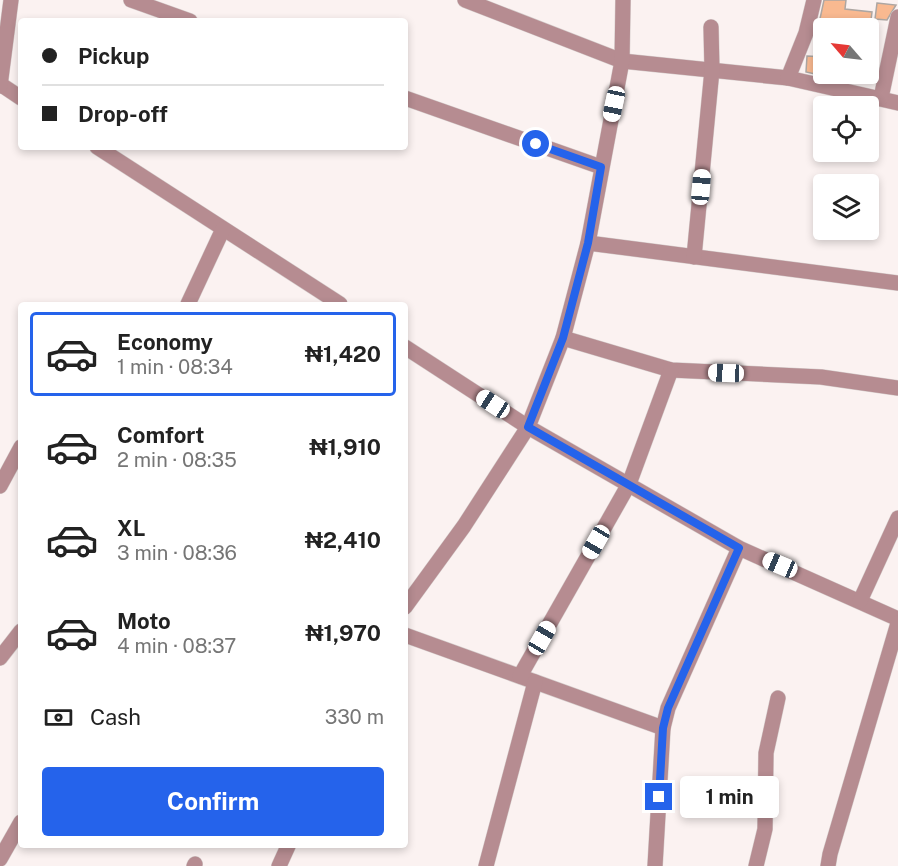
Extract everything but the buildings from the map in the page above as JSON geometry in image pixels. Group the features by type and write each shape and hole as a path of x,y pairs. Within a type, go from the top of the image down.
{"street":[{"path":"11,0 0,85 18,96"},
{"path":"131,0 182,18"},
{"path":"465,0 622,61 788,78 898,103"},
{"path":"408,603 464,526 528,427 563,338 588,243 622,61 623,0"},
{"path":"788,78 806,33 814,0"},
{"path":"881,98 898,17"},
{"path":"694,257 712,70 711,27"},
{"path":"408,99 601,167"},
{"path":"102,150 337,302"},
{"path":"189,302 223,229"},
{"path":"588,243 898,283"},
{"path":"563,338 670,370 821,376 898,388"},
{"path":"408,349 528,427 739,548 860,601 898,621 828,866"},
{"path":"520,676 629,484 670,370"},
{"path":"0,486 18,453"},
{"path":"860,601 898,518"},
{"path":"656,866 663,728 668,708 739,548"},
{"path":"0,658 18,635"},
{"path":"408,636 663,728"},
{"path":"486,866 535,682"},
{"path":"756,866 765,829 766,753 778,698"},
{"path":"0,859 18,827"},
{"path":"279,866 287,848"}],"route":[{"path":"536,144 601,167 588,243 563,338 528,427 739,548 668,708 663,728 659,797"}]}
